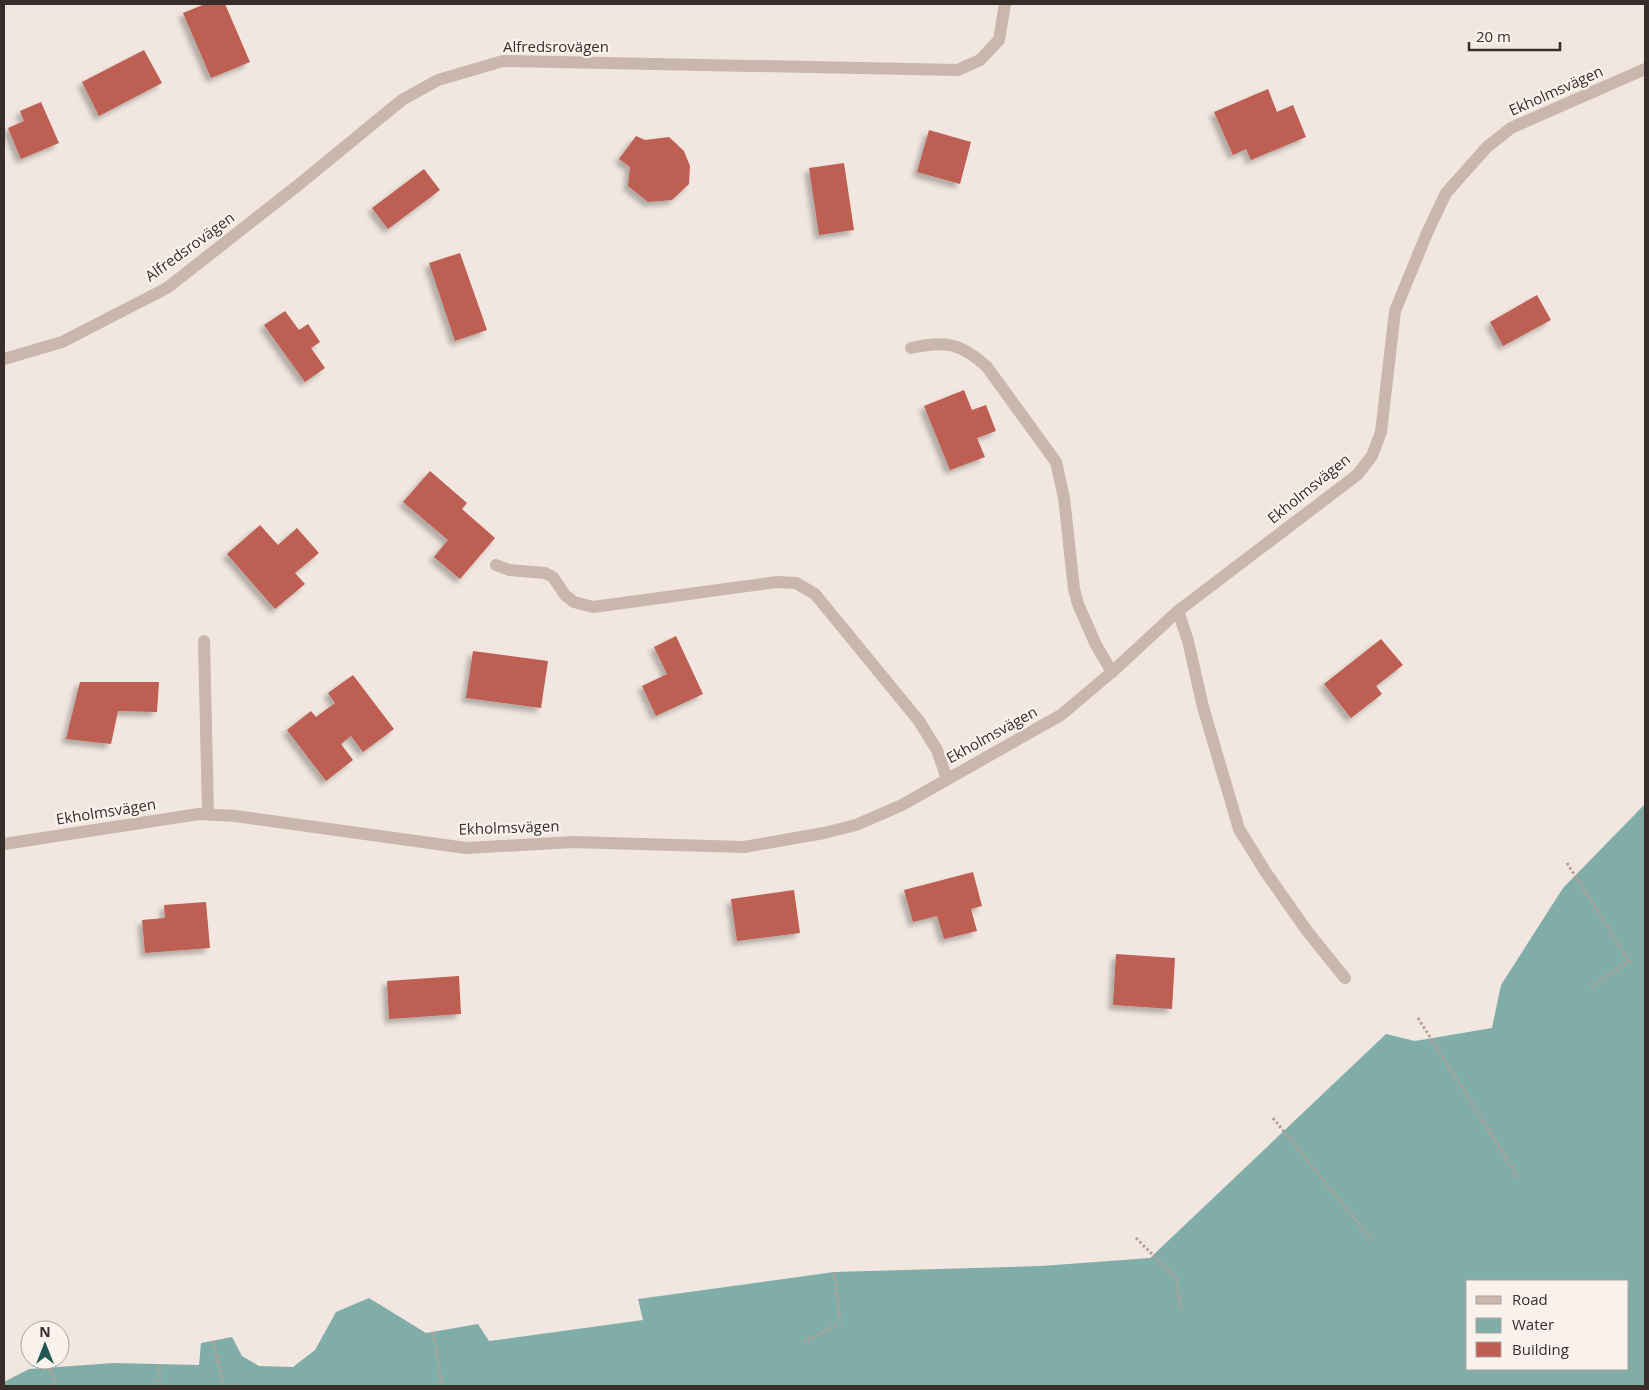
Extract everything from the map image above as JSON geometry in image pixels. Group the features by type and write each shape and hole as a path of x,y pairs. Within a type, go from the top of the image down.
{"street":[{"name":"Alfredsrovägen","path":"4,358 62,342 167,288 297,186 402,100 438,80 503,60 958,70 980,60 999,40 1004,4"},
{"name":"Ekholmsvägen","path":"4,844 208,814 245,817 466,848 573,842 744,847 856,825 902,804 1061,715 1112,672 1178,611 1357,475 1372,456 1381,432 1395,311 1427,233 1446,194 1456,180 1487,147 1511,128 1645,70"},
{"path":"911,348 926,344 953,345 973,354 987,367 1056,462 1064,498 1074,589 1078,604 1096,645 1112,672"},
{"name":"Ekholmsvägen","path":"496,565 509,570 545,573 553,577 565,595 574,602 593,607 777,582 796,583 815,594 920,721 938,750 947,778"},
{"path":"1178,611 1188,640 1203,707 1239,830 1307,931 1345,978"},
{"path":"204,640 208,814"}],"path":[{"path":"1567,863 1629,961 1590,987"},
{"path":"1418,1018 1519,1179"},
{"path":"1273,1118 1372,1240"},
{"path":"1136,1238 1176,1278 1181,1310"},
{"path":"804,1342 840,1323 834,1272"},
{"path":"433,1332 442,1386"},
{"path":"213,1341 224,1386"},
{"path":"159,1364 160,1386"},
{"path":"51,1370 56,1386"},
{"path":"236,1386 241,1385"}],"water":[{"path":"1645,804 1645,1386 4,1386 4,1382 27,1370 70,1370 70,1366 114,1363 199,1365 201,1343 232,1337 242,1356 259,1366 293,1367 315,1350 336,1312 369,1298 426,1333 478,1324 489,1341 643,1320 638,1299 834,1272 1041,1266 1150,1258 1386,1034 1415,1041 1492,1028 1501,985 1563,888"}],"building":[{"path":"205,4 225,4 250,62 211,78 183,13"},
{"path":"144,50 162,83 99,116 82,82"},
{"path":"1268,89 1277,112 1293,105 1306,137 1251,160 1246,149 1233,155 1214,112"},
{"path":"41,102 59,143 21,159 8,128 24,121 20,111"},
{"path":"929,130 971,142 960,184 917,172"},
{"path":"636,136 645,140 669,137 684,151 690,166 689,184 672,200 648,202 628,186 630,167 619,159"},
{"path":"844,163 854,230 819,235 809,168"},
{"path":"424,169 440,190 388,229 372,208"},
{"path":"460,253 487,330 455,341 429,263"},
{"path":"1537,295 1551,320 1503,346 1490,322"},
{"path":"285,311 299,330 308,324 320,342 311,348 325,368 305,382 264,325"},
{"path":"964,390 972,410 986,405 996,431 977,438 985,457 950,470 924,406"},
{"path":"430,471 467,503 462,509 495,538 460,579 434,557 448,540 403,502"},
{"path":"260,525 278,545 297,528 319,553 295,573 305,584 275,609 227,554"},
{"path":"676,636 703,694 656,716 642,686 667,674 654,647"},
{"path":"1381,639 1403,665 1376,686 1382,694 1351,718 1324,684"},
{"path":"473,651 548,661 541,708 466,698"},
{"path":"353,675 394,729 363,752 351,736 341,744 353,760 326,781 287,730 311,711 316,717 335,703 328,693"},
{"path":"80,682 159,682 157,712 118,711 111,744 66,739"},
{"path":"973,872 982,906 971,909 977,931 944,939 937,916 913,922 904,890"},
{"path":"794,890 800,933 737,941 731,899"},
{"path":"206,902 210,948 145,953 142,920 165,918 164,905"},
{"path":"1116,954 1175,958 1172,1009 1113,1005"},
{"path":"459,976 461,1014 389,1019 387,981"}]}
